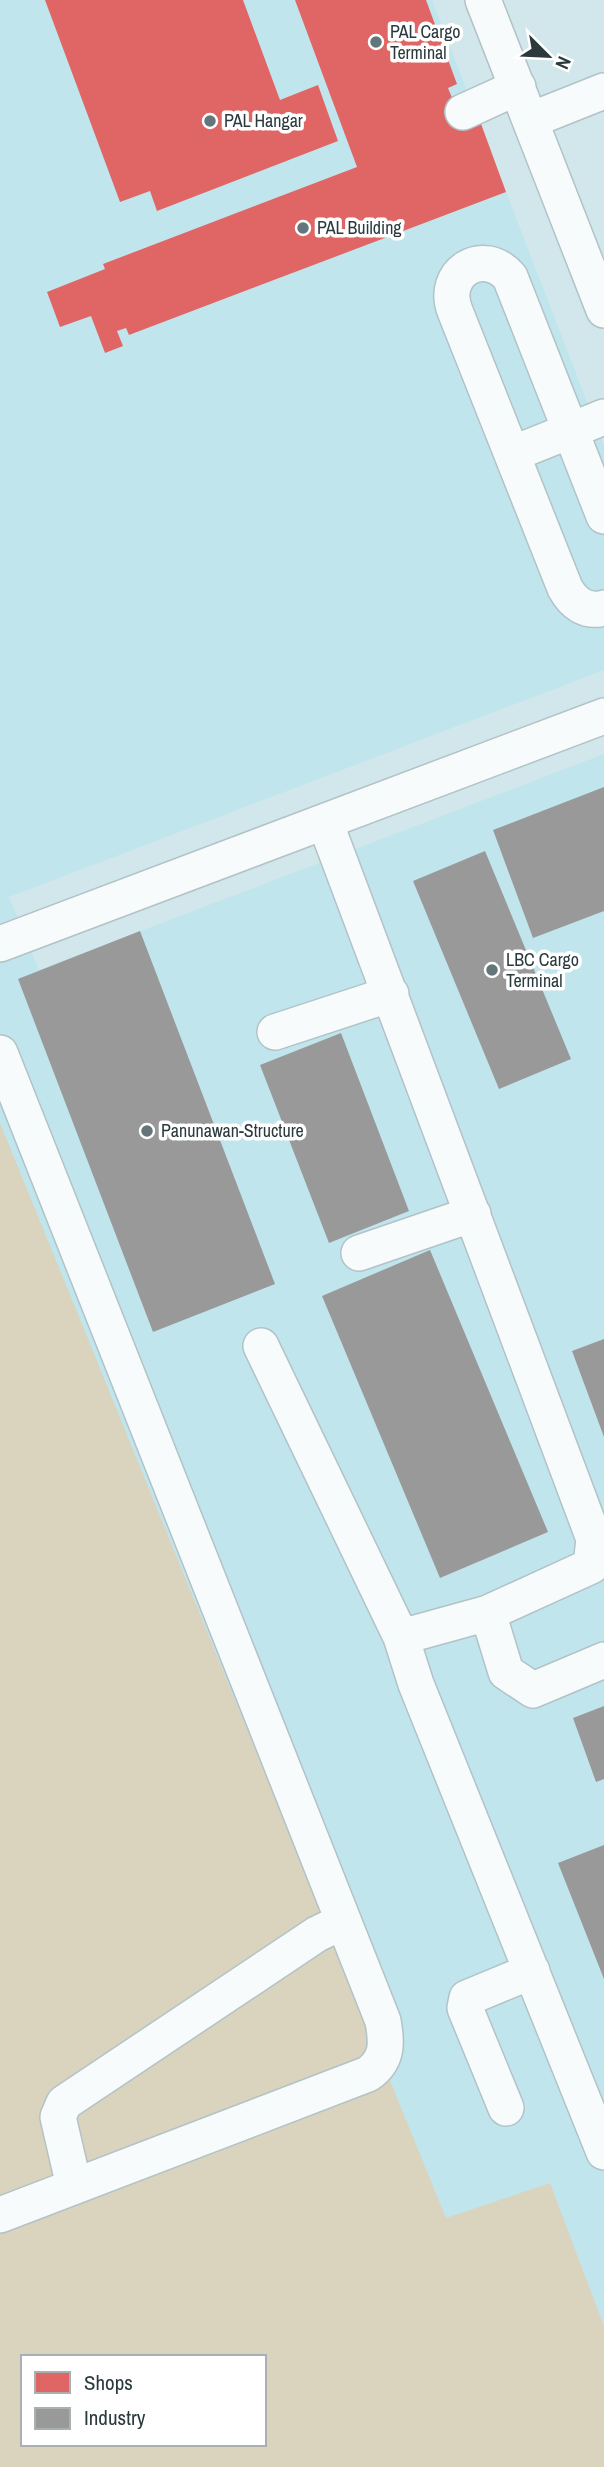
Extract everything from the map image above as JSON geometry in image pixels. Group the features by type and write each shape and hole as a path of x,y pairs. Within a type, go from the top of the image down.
{"street":[{"path":"484,0 604,310"},
{"path":"463,112 518,87"},
{"path":"531,120 604,92"},
{"path":"604,516 510,277 496,265 487,262 468,266 453,281 451,302 570,598 588,609 604,608"},
{"path":"512,454 604,416"},
{"path":"12,939 604,716"},
{"path":"325,822 594,1539 591,1566 488,1612 401,1637"},
{"path":"275,1032 390,994"},
{"path":"0,1053 383,2021 386,2040 384,2056 378,2067 357,2079 0,2215"},
{"path":"359,1253 473,1214"},
{"path":"261,1346 401,1637 416,1684 604,2152"},
{"path":"488,1612 506,1672 533,1690 604,1660"},
{"path":"74,2186 58,2117 64,2104 317,1934 342,1922"},
{"path":"506,2108 465,2007 467,1998 531,1971"}],"shaded area":[{"path":"0,0 432,0 604,446 604,670 9,897 39,970 604,754 604,2326 550,2184 587,2467 0,2467"},
{"path":"0,1123 446,2218 550,2183 604,2326 604,2467 0,2467"}],"building: Shops":[{"name":"PAL Hangar","path":"45,0 243,0 280,100 318,85 338,141 157,211 150,191 120,202"},
{"path":"295,0 426,0 457,84 448,88 464,127 480,121 506,192 129,335 126,328 117,331 123,346 105,353 91,316 60,327 47,292 105,269 103,264 357,167"}],"building: Industry":[{"path":"604,787 604,911 533,938 493,830"},
{"name":"LBC Cargo Terminal","path":"485,851 571,1059 499,1089 413,881"},
{"name":"Panunawan-Structure","path":"140,931 275,1284 153,1332 18,979"},
{"path":"341,1033 409,1211 329,1243 260,1065"},
{"path":"430,1250 548,1532 440,1578 322,1296"},
{"path":"604,1339 604,1437 572,1351"},
{"path":"604,1706 604,1779 596,1782 573,1718"},
{"path":"604,1845 604,1979 558,1863"}],"place":[{"name":"PAL Cargo Terminal","path":"376,42"},
{"name":"PAL Hangar","path":"210,121"},
{"name":"PAL Building","path":"303,228"},
{"name":"LBC Cargo Terminal","path":"492,970"},
{"name":"Panunawan-Structure","path":"147,1131"}]}
